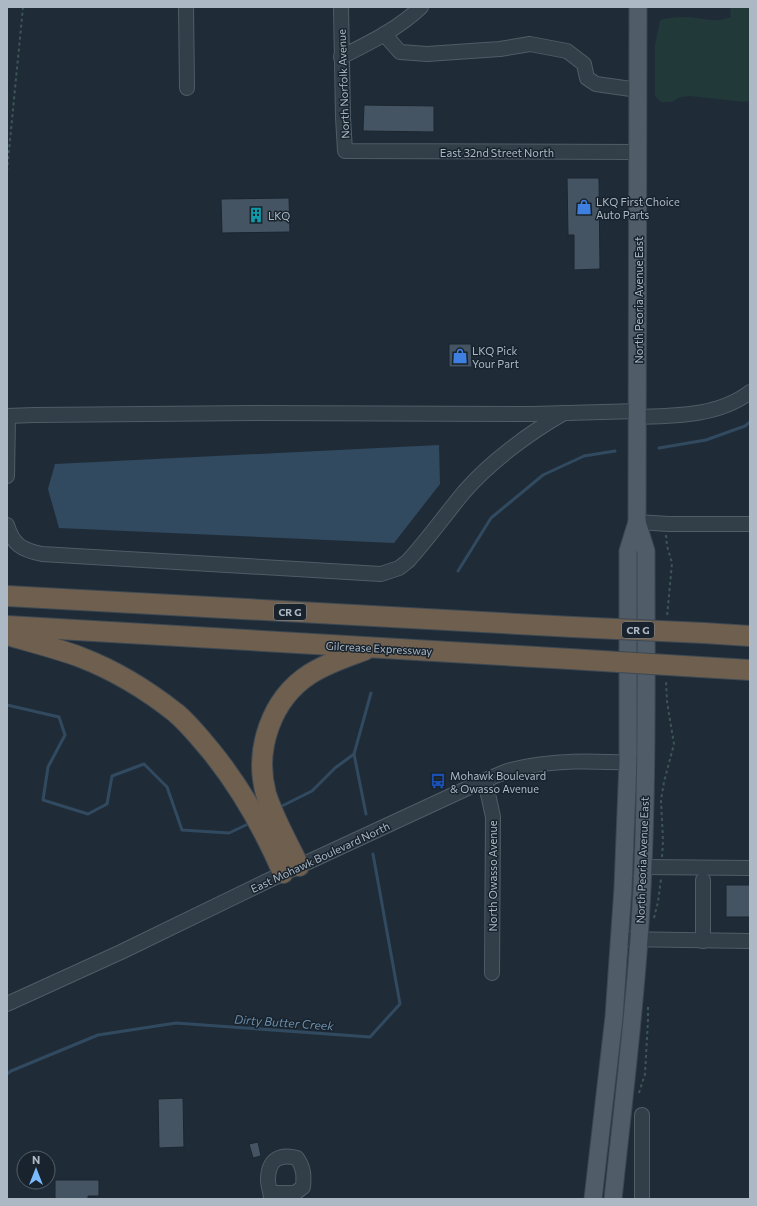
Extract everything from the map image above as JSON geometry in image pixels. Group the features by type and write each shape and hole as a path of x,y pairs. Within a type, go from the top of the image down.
{"highway":[{"name":"CR G","path":"7,596 750,636"},
{"name":"Gilcrease Expressway","path":"7,626 570,658 750,670"},
{"path":"7,635 80,657 109,670 146,691 177,714 198,734 219,761 243,794 291,870"},
{"path":"291,870 277,820 262,778 262,761 268,727 275,710 296,684 309,674 328,664 373,648"}],"main road":[{"name":"North Peoria Avenue East","path":"594,1199 614,1017 623,888 628,762 628,551 637,522 638,7"},
{"name":"North Peoria Avenue East","path":"613,1199 632,1023 643,867 646,763 646,551 637,522"}],"street":[{"path":"186,7 188,88"},
{"name":"North Norfolk Avenue","path":"341,7 341,57 345,151 356,151"},
{"path":"341,57 378,39 421,7"},
{"path":"384,34 400,52 427,54 500,49 530,44 567,51 584,64 587,78 596,84 638,90"},
{"name":"East 32nd Street North","path":"356,151 638,152"},
{"path":"7,476 7,416 256,413 564,413 675,416 707,411 728,405 750,392"},
{"path":"7,524 12,537 19,547 42,554 381,574 399,568 408,561 478,477 537,430 564,413"},
{"path":"532,414 537,422 537,430"},
{"path":"637,522 665,524 750,524"},
{"name":"East Mohawk Boulevard North","path":"7,1004 121,952 291,870 485,780 510,770 539,764 572,762 646,763"},
{"name":"North Owasso Avenue","path":"485,780 493,817 492,973"},
{"path":"643,867 750,868"},
{"path":"703,880 703,940"},
{"path":"619,939 750,941"},
{"path":"642,1115 642,1199"}],"path":[{"path":"7,171 23,7"},
{"path":"665,524 667,546 672,563 666,622"},
{"name":"North Peoria Avenue East","path":"661,811 664,782 674,744 667,702 666,675"}],"green space":[{"path":"730,7 750,7 750,101 744,102 690,96 680,97 672,102 661,102 655,96 655,45 660,20 692,17 722,20 731,17"}],"water":[{"path":"439,445 440,484 394,543 59,528 48,489 55,464"}],"building":[{"path":"364,105 434,106 434,132 363,131"},
{"name":"LKQ First Choice Auto Parts","path":"567,178 599,178 600,269 574,270 574,235 568,235"},
{"name":"LKQ","path":"289,198 290,232 222,233 221,199"},
{"name":"LKQ Pick Your Part","path":"449,344 471,344 472,367 449,367"},
{"path":"726,885 750,885 750,917 726,917"},
{"path":"183,1098 184,1147 159,1148 158,1099"},
{"path":"258,1142 261,1156 253,1158 249,1144"},
{"path":"56,1180 99,1180 99,1196 88,1196 88,1199 55,1199"}],"waterway":[{"name":"Dirty Butter Creek","path":"659,448 706,440 745,426 750,422"},
{"name":"Dirty Butter Creek","path":"458,571 491,518 543,475 584,456 615,451"},
{"name":"Dirty Butter Creek","path":"366,814 354,754 371,693"},
{"path":"7,705 59,717 65,735 48,767 43,800 88,814 107,804 112,776 144,764 167,787 182,830 229,833 248,824"},
{"path":"278,808 312,791 335,768 354,754"},
{"name":"Dirty Butter Creek","path":"7,1074 98,1035 176,1023 370,1037 400,1004 373,854"}],"place":[{"name":"LKQ First Choice Auto Parts","path":"584,207"},
{"name":"LKQ","path":"256,215"},
{"name":"LKQ Pick Your Part","path":"460,356"},
{"name":"Mohawk Boulevard & Owasso Avenue","path":"438,781"}]}
